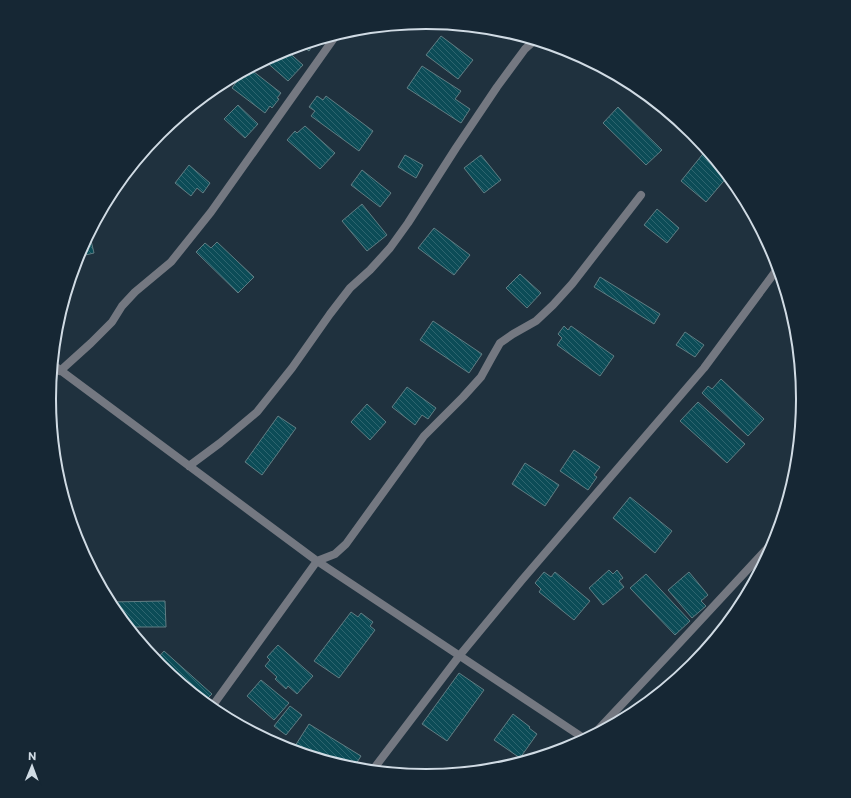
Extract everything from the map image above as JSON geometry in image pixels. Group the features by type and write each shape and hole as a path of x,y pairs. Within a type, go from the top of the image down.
{"street":[{"path":"60,371 112,322 122,306 134,292 171,262 211,212 332,42"},
{"path":"189,466 220,443 257,412 292,368 350,288 370,270 390,248 497,87 530,45"},
{"path":"214,703 317,561 335,554 346,544 424,436 463,397 481,376 500,343 536,321 553,304 572,284 641,195"},
{"path":"376,766 460,655 527,574 704,368 774,274"},
{"path":"57,368 317,561 580,735"},
{"path":"606,721 760,556"}],"building":[{"path":"441,36 473,60 458,79 426,55"},
{"path":"291,54 303,65 288,81 269,64"},
{"path":"422,66 461,91 455,99 470,109 461,123 407,88"},
{"path":"254,72 281,93 277,98 279,99 272,108 270,106 265,113 232,88 237,81"},
{"path":"317,96 323,100 326,96 373,131 359,151 311,116 315,111 309,107"},
{"path":"238,105 258,124 245,138 224,119"},
{"path":"618,107 662,150 646,165 603,123"},
{"path":"305,126 335,153 320,169 287,140 295,131 297,133"},
{"path":"703,154 724,181 706,202 681,181"},
{"path":"405,155 423,165 416,178 398,167"},
{"path":"481,155 501,180 484,193 464,168"},
{"path":"189,165 210,183 203,193 197,188 191,196 175,183"},
{"path":"362,170 391,193 380,207 351,185"},
{"path":"362,204 387,235 367,251 342,221"},
{"path":"657,209 679,228 667,243 644,225"},
{"path":"434,228 470,255 454,275 418,248"},
{"path":"91,241 94,253 85,255"},
{"path":"217,242 254,277 238,293 196,252 205,243 211,248"},
{"path":"520,274 541,293 527,308 506,288"},
{"path":"600,277 660,314 654,324 594,287"},
{"path":"433,321 482,354 469,373 420,340"},
{"path":"564,326 568,330 571,326 614,356 600,376 557,345 562,338 558,334"},
{"path":"685,332 704,345 695,357 676,345"},
{"path":"721,379 764,419 748,436 702,393 708,386 712,389"},
{"path":"407,387 436,408 428,419 422,415 415,425 392,407"},
{"path":"698,402 745,444 727,463 680,421"},
{"path":"367,404 386,422 370,440 351,422"},
{"path":"278,416 296,428 262,475 245,462"},
{"path":"574,450 600,467 594,475 597,477 588,490 560,471"},
{"path":"525,463 559,485 545,506 512,484"},
{"path":"630,497 672,531 655,553 613,518"},
{"path":"609,570 613,574 617,570 623,578 619,581 624,587 603,605 589,588"},
{"path":"544,572 551,577 555,572 590,601 574,620 539,592 541,589 535,583"},
{"path":"689,572 708,595 701,601 706,606 692,618 668,590"},
{"path":"646,574 690,621 675,635 630,588"},
{"path":"165,601 166,627 134,627 116,602"},
{"path":"351,612 358,617 361,613 373,622 370,626 375,630 339,678 314,661"},
{"path":"278,645 313,676 297,694 288,686 286,689 275,679 277,677 265,666 270,660 267,657"},
{"path":"164,651 212,694 208,698 200,693 159,656"},
{"path":"459,673 484,690 447,741 422,724"},
{"path":"261,680 289,703 274,720 247,696"},
{"path":"290,706 302,715 286,735 274,726"},
{"path":"513,714 537,734 522,756 518,757 494,740"},
{"path":"309,724 361,756 357,763 353,762 296,745"}]}
